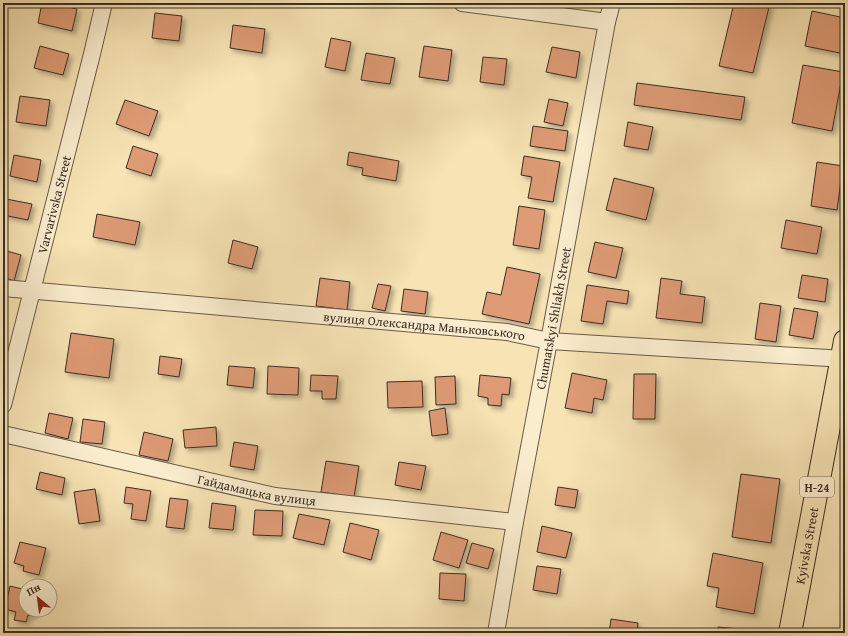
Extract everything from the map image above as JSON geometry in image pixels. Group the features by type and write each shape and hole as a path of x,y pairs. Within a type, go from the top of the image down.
{"main road":[{"name":"Kyivska Street","path":"790,633 844,353"}],"street":[{"name":"Varvarivska Street","path":"3,405 104,3"},
{"path":"462,3 607,22"},
{"name":"Chumatskyi Shliakh Street","path":"496,633 607,22 612,3"},
{"name":"вулиця Олександра Маньковського","path":"3,288 507,332 550,341 844,353"},
{"name":"Гайдамацька вулиця","path":"3,434 276,496 515,522"}],"building":[{"path":"42,3 51,3 77,9 72,31 38,23"},
{"path":"734,3 770,3 753,73 719,66"},
{"path":"812,11 845,18 845,54 805,46"},
{"path":"155,13 182,16 179,41 152,38"},
{"path":"233,25 265,29 262,53 230,48"},
{"path":"331,38 351,42 345,71 325,67"},
{"path":"40,46 69,54 63,75 34,68"},
{"path":"424,46 452,50 448,81 419,77"},
{"path":"552,47 580,52 576,78 546,72"},
{"path":"366,53 395,58 390,84 361,80"},
{"path":"483,57 507,59 504,85 480,82"},
{"path":"803,65 843,72 832,131 792,123"},
{"path":"637,83 745,97 741,120 634,105"},
{"path":"20,96 50,100 46,126 16,122"},
{"path":"549,99 568,103 563,126 544,122"},
{"path":"125,100 158,111 149,136 116,124"},
{"path":"628,122 653,127 648,150 624,146"},
{"path":"533,126 568,131 565,151 530,146"},
{"path":"133,146 158,154 151,176 126,168"},
{"path":"349,152 399,161 396,181 362,175 363,168 347,165"},
{"path":"14,155 41,160 37,182 10,176"},
{"path":"524,156 560,162 553,202 528,198 532,177 521,175"},
{"path":"817,162 843,166 837,210 811,206"},
{"path":"614,178 654,188 646,220 606,210"},
{"path":"6,199 32,204 28,220 3,215"},
{"path":"519,206 545,210 539,249 513,245"},
{"path":"97,214 140,222 135,245 93,237"},
{"path":"786,220 822,227 817,254 781,248"},
{"path":"233,240 258,247 252,269 228,263"},
{"path":"595,242 623,248 616,278 588,272"},
{"path":"3,250 21,255 14,281 3,277"},
{"path":"507,267 540,274 529,324 482,314 487,292 501,295"},
{"path":"802,275 828,279 825,302 798,298"},
{"path":"320,278 350,282 347,310 316,306"},
{"path":"661,278 682,281 680,294 705,297 702,323 656,318"},
{"path":"378,284 391,286 385,311 372,308"},
{"path":"587,285 629,291 627,304 607,301 603,324 581,321"},
{"path":"404,289 428,292 425,314 401,311"},
{"path":"760,303 781,306 776,342 755,339"},
{"path":"794,308 818,312 813,339 789,335"},
{"path":"71,333 114,339 109,378 65,372"},
{"path":"160,356 182,359 179,377 158,374"},
{"path":"229,366 255,368 253,388 227,385"},
{"path":"268,366 299,368 298,395 267,394"},
{"path":"572,373 607,380 603,400 594,398 592,413 565,408"},
{"path":"634,374 656,374 655,419 633,419"},
{"path":"311,375 338,376 336,399 322,399 322,391 310,391"},
{"path":"480,375 511,378 509,395 502,394 501,406 488,405 488,398 478,396"},
{"path":"455,376 456,404 436,405 435,377"},
{"path":"422,381 423,407 388,408 387,382"},
{"path":"445,408 448,434 432,436 429,411"},
{"path":"49,413 73,418 68,439 45,433"},
{"path":"83,419 105,422 102,444 80,442"},
{"path":"216,427 217,446 185,448 183,430"},
{"path":"144,432 173,439 168,461 139,455"},
{"path":"234,442 258,446 254,470 230,466"},
{"path":"326,461 359,466 354,497 321,492"},
{"path":"399,462 426,466 421,490 395,485"},
{"path":"40,472 65,478 62,495 36,489"},
{"path":"741,474 780,479 771,543 732,537"},
{"path":"126,487 151,491 146,521 131,519 133,504 124,503"},
{"path":"558,487 578,490 575,508 555,505"},
{"path":"95,489 100,521 79,524 74,492"},
{"path":"170,498 188,500 184,529 166,527"},
{"path":"212,503 236,506 233,530 209,528"},
{"path":"255,510 283,511 282,536 253,535"},
{"path":"299,514 330,520 324,545 293,538"},
{"path":"350,523 379,530 371,560 343,552"},
{"path":"542,526 572,533 566,558 537,552"},
{"path":"441,532 468,540 459,568 433,560"},
{"path":"20,542 46,548 39,575 23,571 24,566 14,563"},
{"path":"472,543 494,549 488,569 466,563"},
{"path":"713,553 763,563 754,614 716,607 719,588 707,586"},
{"path":"537,566 561,569 557,594 533,590"},
{"path":"440,573 466,574 464,601 439,599"},
{"path":"10,586 18,588 18,618 27,618 26,622 14,620 16,612 5,609"},
{"path":"611,619 638,623 637,633 609,633"},
{"path":"718,627 739,629 739,633 717,633"}]}
